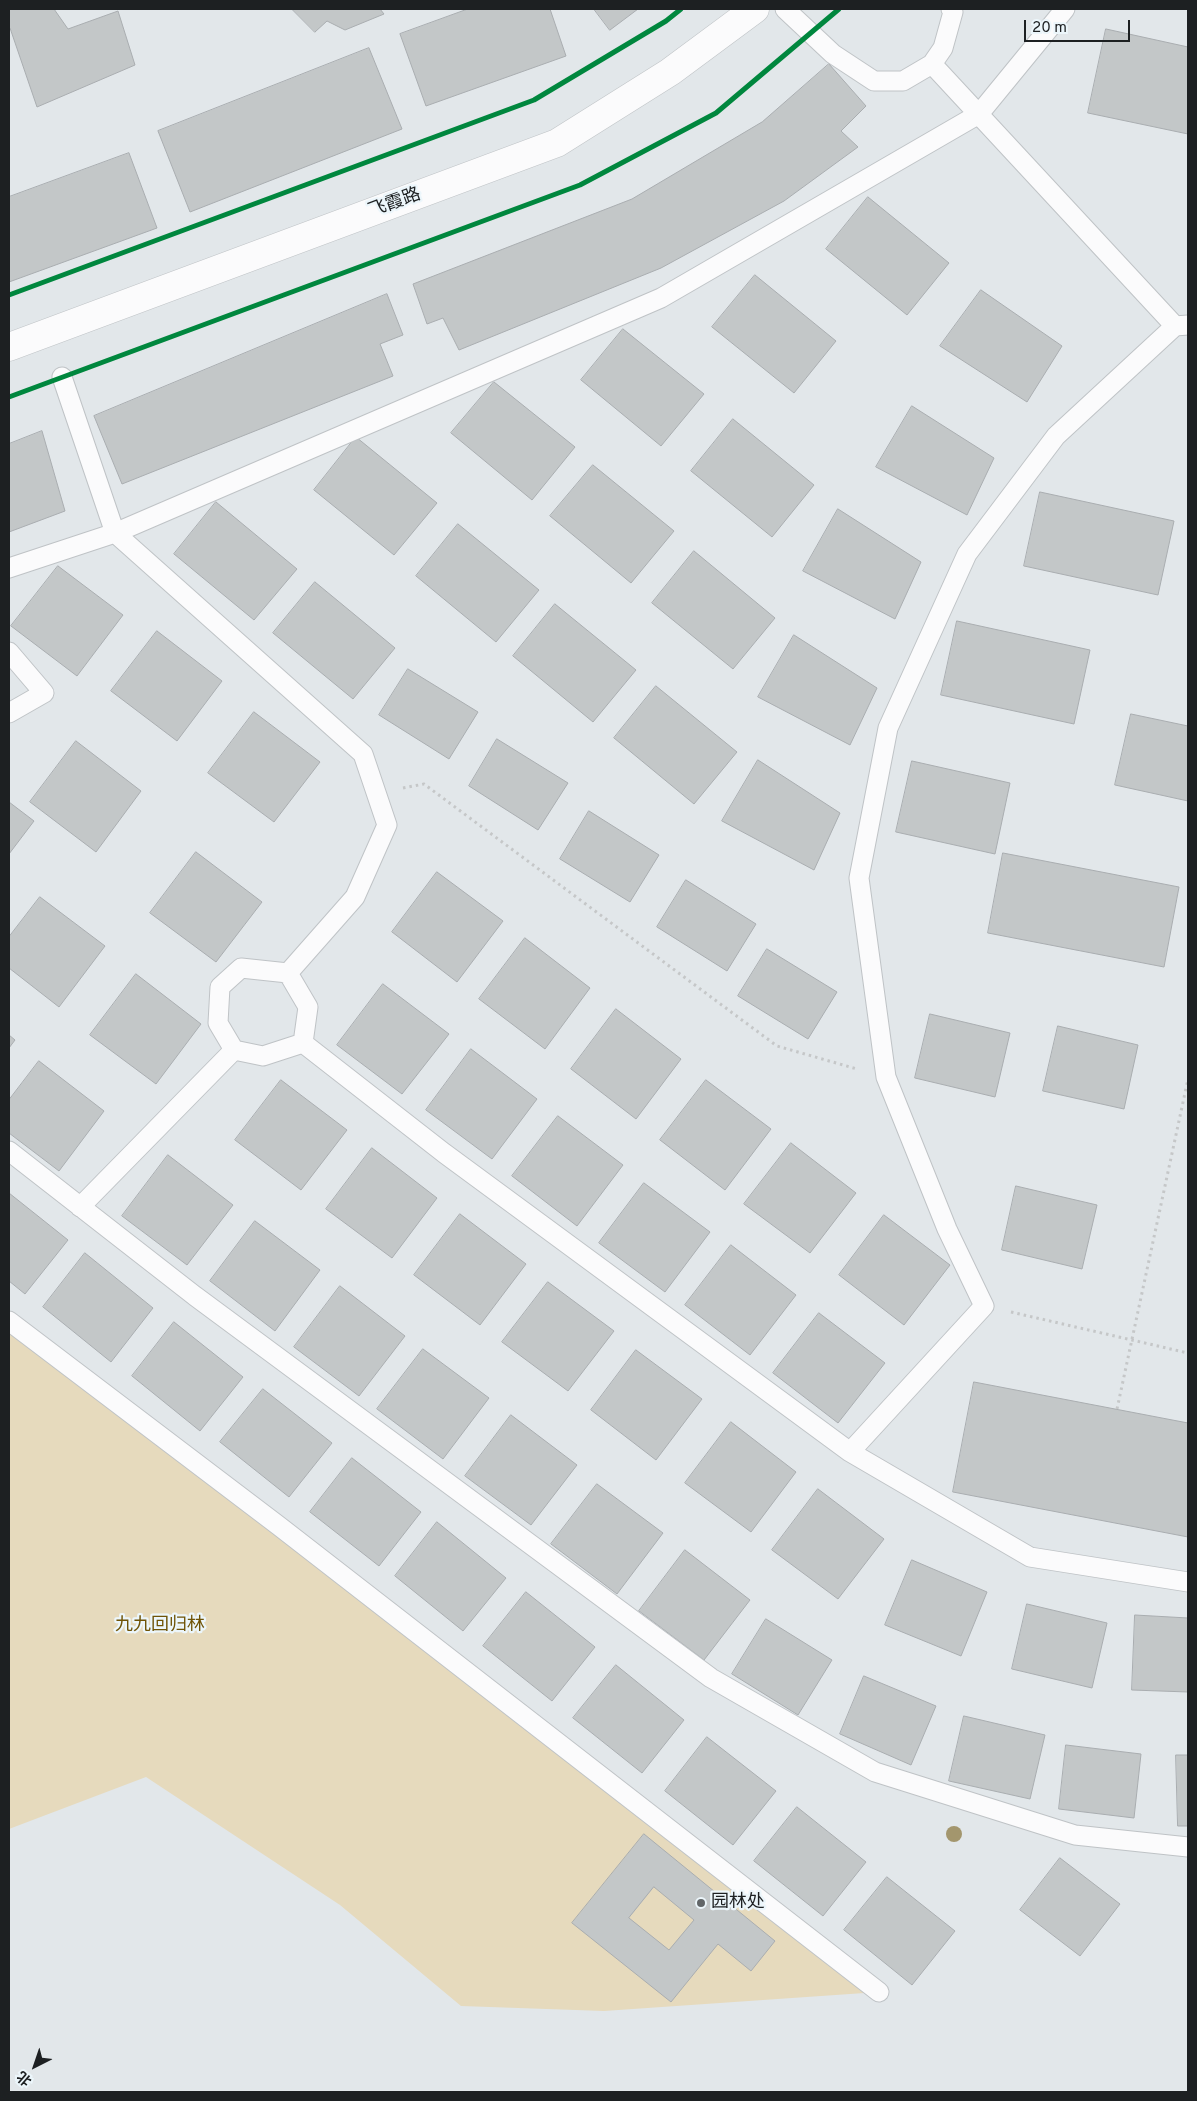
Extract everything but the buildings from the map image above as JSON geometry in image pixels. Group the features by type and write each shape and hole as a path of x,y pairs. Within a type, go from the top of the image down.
{"main road":[{"name":"飞霞路","path":"9,347 557,144 670,72 755,9"}],"lane":[{"path":"785,9 833,54 874,81 903,81 932,64 943,48 953,12 951,9"},
{"path":"9,568 115,533 661,298 979,114 1065,9"},
{"path":"850,1452 984,1306 947,1229 886,1077 859,878 888,728 967,554 1056,436 1182,326 932,64"},
{"path":"62,377 115,533 363,754 387,825 355,897 288,973"},
{"path":"9,652 44,693 9,713"},
{"path":"288,973 241,968 220,987 218,1023 234,1050 264,1056 303,1043"},
{"path":"288,973 308,1007 303,1043"},
{"path":"303,1043 444,1153 850,1452 1030,1557 1188,1582"},
{"path":"80,1207 234,1050"},
{"path":"9,1151 195,1296 720,1683 875,1772 1074,1835 1188,1847"},
{"path":"9,1321 287,1532 879,1992"}],"path":[{"path":"376,792 424,784 777,1046 886,1077"},
{"path":"1117,1410 1188,1080"},
{"path":"984,1306 1188,1353"}],"green space":[{"name":"九九回归林","path":"9,1321 879,1992 604,2011 461,2006 340,1905 146,1777 9,1829"}],"cycle path":[{"path":"9,295 534,100 666,21 681,9"},
{"path":"9,397 580,185 716,113 839,9"}],"place":[{"name":"园林处","path":"701,1903"}]}
